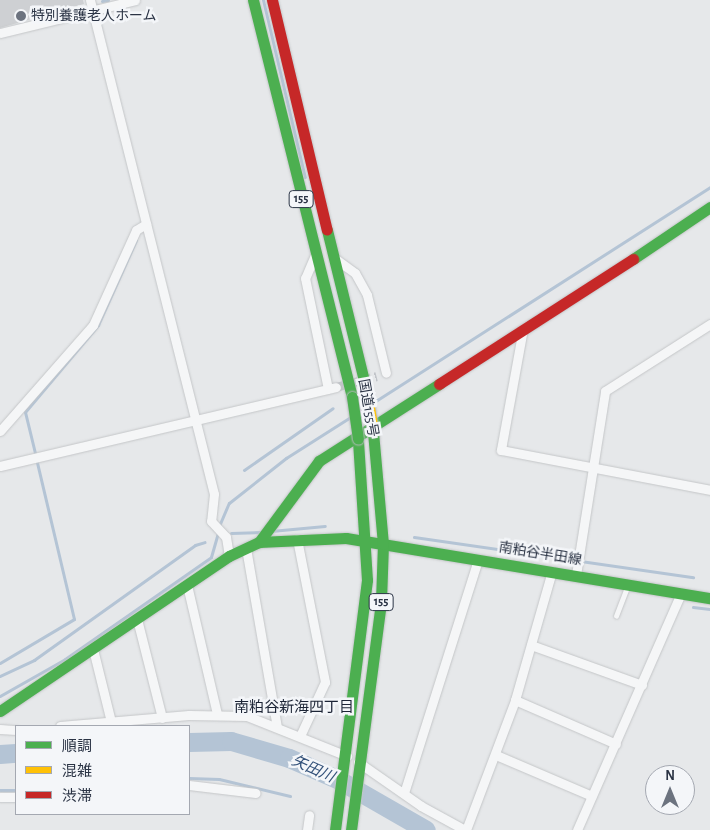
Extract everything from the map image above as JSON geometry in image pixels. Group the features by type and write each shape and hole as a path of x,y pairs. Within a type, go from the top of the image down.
{"main road":[{"name":"国道155号","path":"253,0 314,255 352,397 358,440 366,541 364,612 346,761 335,830"},
{"name":"国道155号","path":"272,0 337,260 366,389 373,431 383,544 380,625 351,830"},
{"path":"0,711 229,556 259,542 319,461 389,411 522,334 710,206"},
{"name":"南粕谷半田線","path":"259,542 297,539 366,541 710,598"}],"street":[{"path":"90,0 146,224 192,421 214,494 211,521 226,537 229,556"},
{"path":"0,32 135,0"},
{"path":"0,431 93,325 136,230 146,224"},
{"path":"0,466 332,388 305,278 314,255"},
{"path":"337,260 355,273 367,294 386,373"},
{"path":"576,575 605,390 710,324"},
{"path":"522,334 501,450 592,465 710,490"},
{"path":"297,539 326,682 300,736"},
{"path":"246,548 278,727"},
{"path":"404,793 478,560"},
{"path":"73,725 217,714 247,716 300,736 360,768 466,830 496,755 515,700 552,571"},
{"path":"187,585 217,714"},
{"path":"577,830 681,593"},
{"path":"137,619 162,718"},
{"path":"531,645 642,685"},
{"path":"93,649 111,722"},
{"path":"515,700 616,744"},
{"path":"0,729 15,730"},
{"path":"496,755 592,796"},
{"path":"190,785 256,793"},
{"path":"0,797 15,797"},
{"path":"307,830 309,815"}],"lane":[{"path":"616,616 628,584"}],"building":[{"name":"特別養護老人ホーム","path":"0,0 83,0 84,4 0,28"}],"waterway":[{"path":"102,1 108,0"},
{"path":"263,0 305,177"},
{"path":"374,402 710,187"},
{"path":"35,453 25,412 98,325 136,240"},
{"path":"244,470 333,408"},
{"path":"219,526 229,503 286,458 349,418"},
{"path":"0,663 74,619 37,462"},
{"path":"271,531 325,526"},
{"path":"0,696 65,659 211,557 218,532"},
{"path":"231,533 262,532"},
{"path":"414,537 693,577"},
{"path":"0,676 34,660 195,545 205,542"},
{"path":"693,607 710,609"},
{"name":"矢田川","path":"190,742 231,741 289,758 339,780 426,830"},
{"name":"矢田川","path":"0,754 15,753"},
{"path":"190,778 219,779 290,796"},
{"path":"0,790 15,790"}],"tunnel":[{"path":"336,387 377,376"}],"traffic: fast":[{"path":"253,0 352,397"},
{"path":"633,259 710,207"},
{"path":"327,230 366,389"},
{"path":"0,711 229,556 259,542 319,461 439,384"},
{"path":"352,397 358,439"},
{"path":"351,830 381,601 383,544 373,431"},
{"path":"335,830 367,580 358,439"},
{"path":"259,542 346,538 710,598"}],"traffic: jam":[{"path":"272,0 327,230"},
{"path":"439,384 633,259"}],"traffic: slow":[{"path":"366,389 373,431"}],"place":[{"name":"特別養護老人ホーム","path":"21,16"}],"district":[{"name":"南粕谷新海四丁目","path":"294,708"}]}
